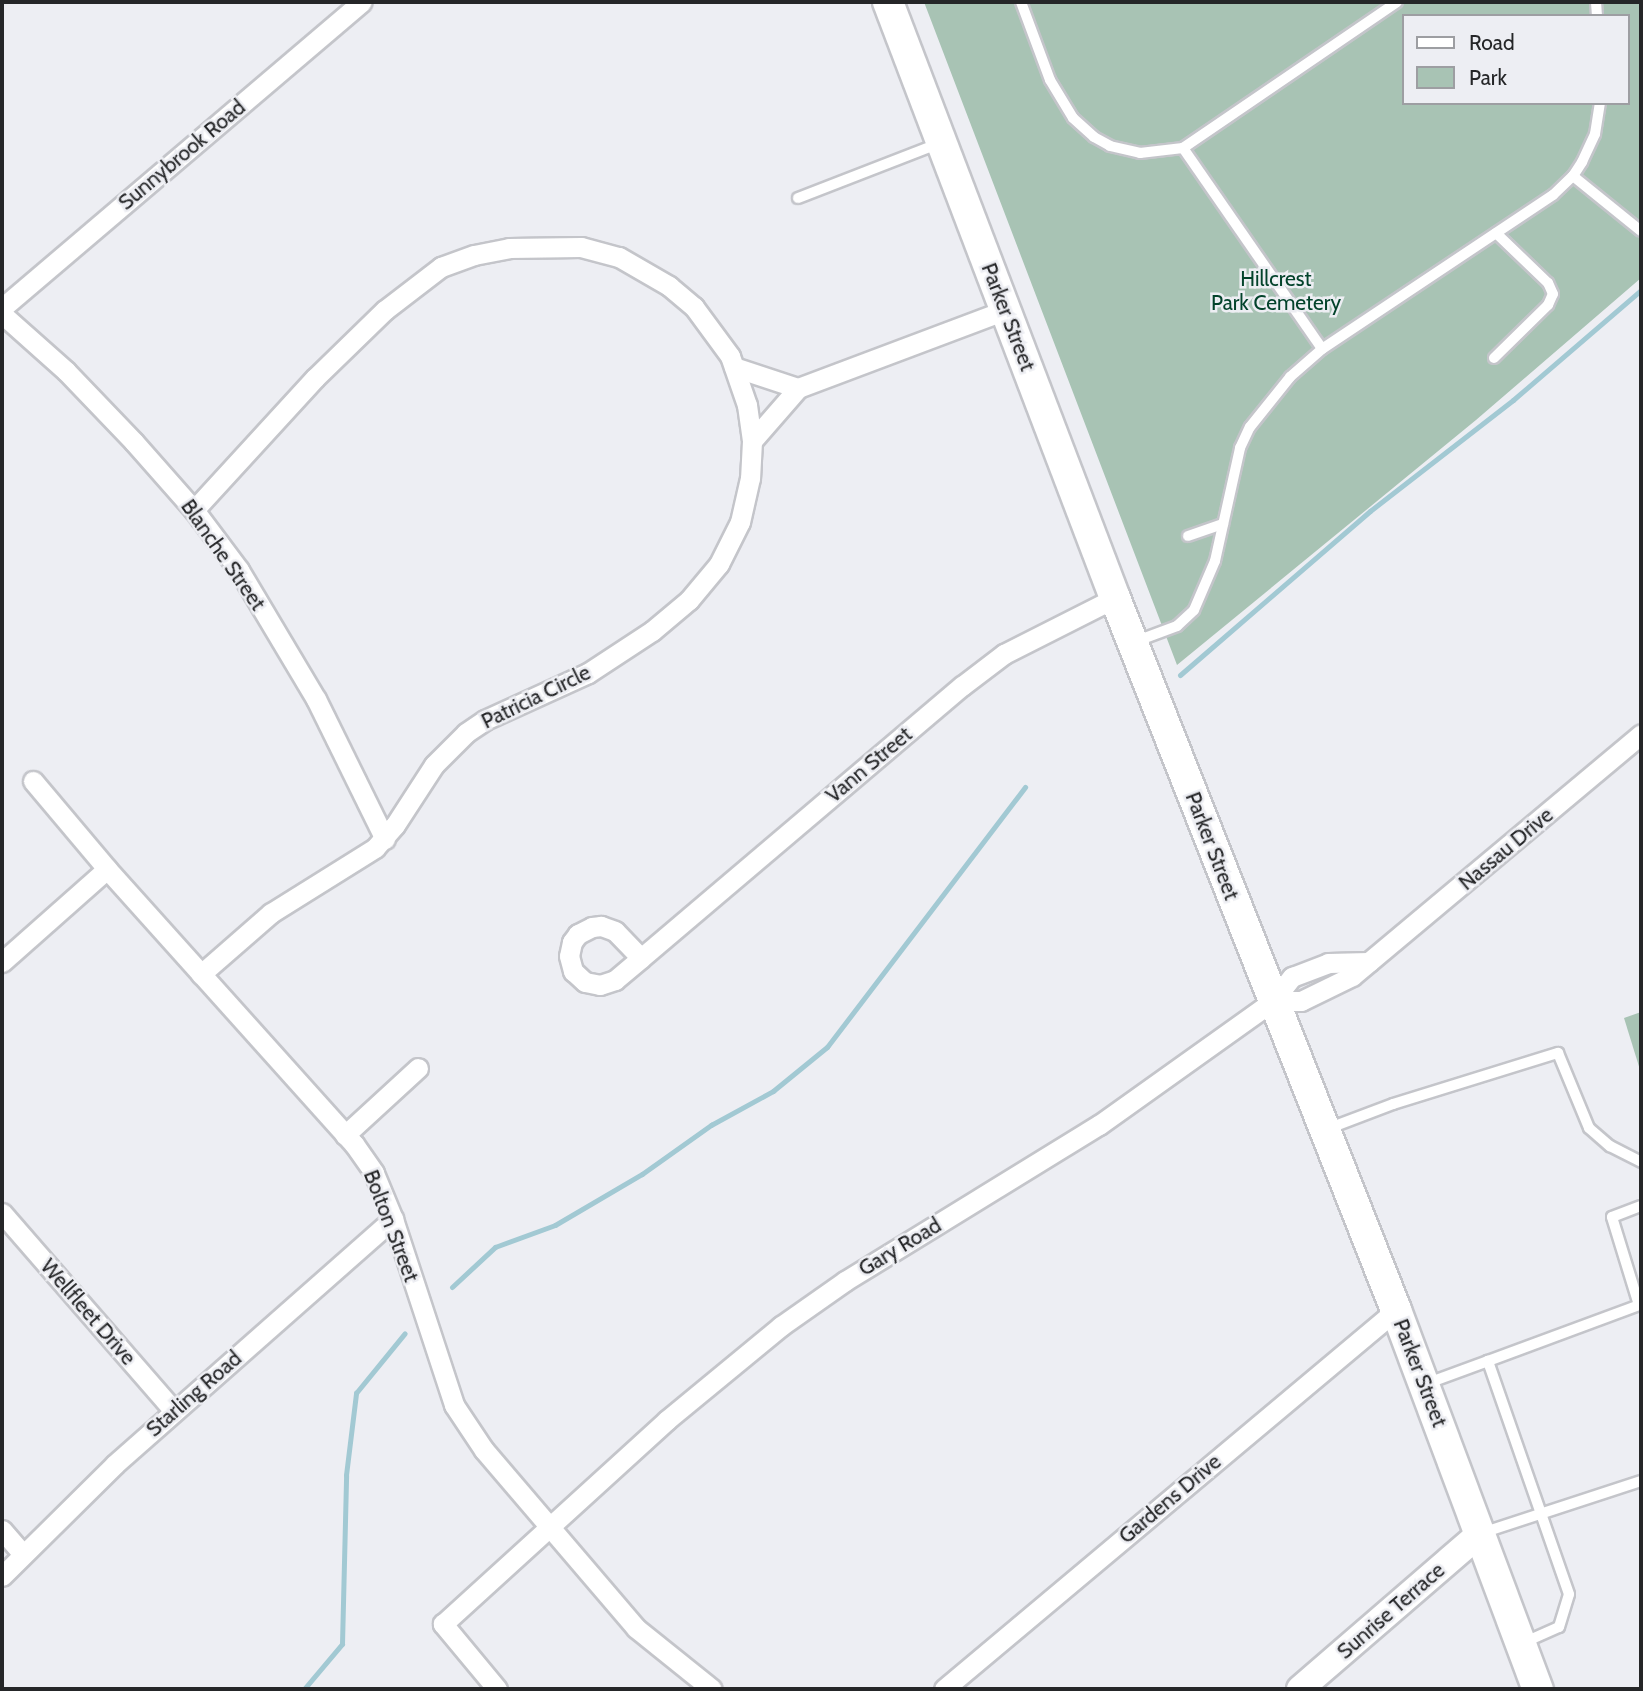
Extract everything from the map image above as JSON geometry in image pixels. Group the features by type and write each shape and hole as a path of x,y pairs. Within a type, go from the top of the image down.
{"main road":[{"name":"Parker Street","path":"888,2 1132,642 1396,1310 1538,1689"}],"street":[{"name":"Sunnybrook Road","path":"2,308 349,6"},
{"name":"Patricia Circle","path":"194,510 306,387 385,310 441,267 474,255 544,245 581,247 619,257 670,286 694,307 718,339 734,367 747,405 752,441 750,478 740,522 719,564 689,600 642,639 588,673 485,720 466,733 434,765 384,839 271,913 201,974"},
{"path":"752,441 797,388 1005,310"},
{"name":"Blanche Street","path":"2,314 66,371 194,510 239,570 316,699 384,839"},
{"path":"734,367 797,388"},
{"name":"Vann Street","path":"641,958 1004,654 1115,598"},
{"name":"Nassau Drive","path":"1273,1001 1292,976 1328,963 1369,962 1641,734"},
{"name":"Bolton Street","path":"33,781 107,869 345,1135 374,1173 393,1219 454,1405 484,1450 636,1628 712,1689"},
{"path":"2,962 107,869"},
{"name":"Gary Road","path":"497,1689 443,1624 667,1420 781,1326 845,1281 1099,1125 1273,1001"},
{"path":"345,1135 418,1068"},
{"name":"Wellfleet Drive","path":"2,1213 174,1412"},
{"name":"Starling Road","path":"2,1576 115,1464 393,1219"},
{"name":"Gardens Drive","path":"944,1689 1396,1310"},
{"path":"2,1530 23,1554"},
{"name":"Sunrise Terrace","path":"1300,1689 1480,1533"}],"lane":[{"path":"1021,2 1050,80 1066,108 1083,128 1110,146 1140,153 1183,148 1397,2"},
{"path":"1132,642 1177,626 1194,610 1215,561 1240,448 1250,427 1290,377 1322,349 1553,195 1573,176 1595,134 1600,105"},
{"path":"797,198 942,142"},
{"path":"1183,148 1322,349"},
{"path":"1573,176 1641,231"},
{"path":"1494,358 1550,302 1553,294 1548,283 1496,233"},
{"path":"1188,536 1223,524"},
{"path":"1323,1130 1393,1104 1558,1053 1589,1128 1611,1146 1641,1162"},
{"path":"1424,1384 1639,1305 1612,1217 1641,1206"},
{"path":"1488,1361 1569,1594 1559,1627 1521,1643"},
{"path":"1480,1533 1641,1481"}],"green space":[{"name":"Hillcrest Park Cemetery","path":"924,2 1641,2 1641,278 1476,420 1177,665"},
{"path":"1641,1012 1641,1073 1624,1018"}],"waterway":[{"path":"1180,675 1370,511 1513,400 1641,290"},
{"path":"452,1287 495,1247 555,1225 642,1174 711,1125 773,1091 827,1047 1025,787"},
{"path":"304,1689 342,1644 346,1475 356,1393 405,1333"}]}
